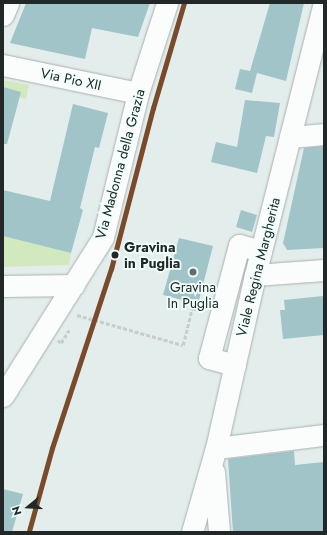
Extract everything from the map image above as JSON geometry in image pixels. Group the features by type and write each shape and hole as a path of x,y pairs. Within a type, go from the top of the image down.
{"street":[{"path":"3,14 8,3"},
{"name":"Via Madonna della Grazia","path":"3,396 103,237 138,92 168,3"},
{"name":"Viale Regina Margherita","path":"192,532 214,453 255,275 324,3"},
{"name":"Via Pio XII","path":"3,65 138,92"},
{"path":"290,137 324,134"},
{"path":"235,365 209,358 239,245 262,251"},
{"path":"255,275 324,270"},
{"path":"3,286 74,285"},
{"path":"219,532 214,453 324,435"}],"path":[{"path":"78,314 183,345 192,308"}],"green space":[{"path":"3,80 29,85 26,99 3,94"},
{"path":"3,236 71,253 69,265 3,267"}],"building":[{"path":"26,3 150,3 138,37 92,28 85,59 10,43"},
{"path":"270,3 304,3 286,81 257,73 252,93 235,89 240,69 250,71"},
{"path":"3,87 21,92 7,144 3,144"},
{"path":"245,100 280,103 274,137 266,136 257,173 211,162 216,142 237,147"},
{"path":"73,104 108,113 99,148 95,147 80,208 83,210 71,253 3,236 3,190 50,201"},
{"path":"324,146 324,248 287,250 283,243 304,148"},
{"path":"241,210 257,215 252,232 236,227"},
{"name":"Gravina In Puglia","path":"179,238 213,246 198,304 163,295"},
{"path":"323,296 324,335 283,339 280,310 285,310 284,300"},
{"path":"294,451 295,465 324,462 324,531 233,532 228,459"},
{"path":"3,489 23,494 12,532 3,532"}],"transit line":[{"path":"29,531 52,448 111,269 153,108 184,3"}],"place":[{"name":"Gravina in Puglia","path":"115,255"},
{"name":"Gravina In Puglia","path":"193,272"}]}
